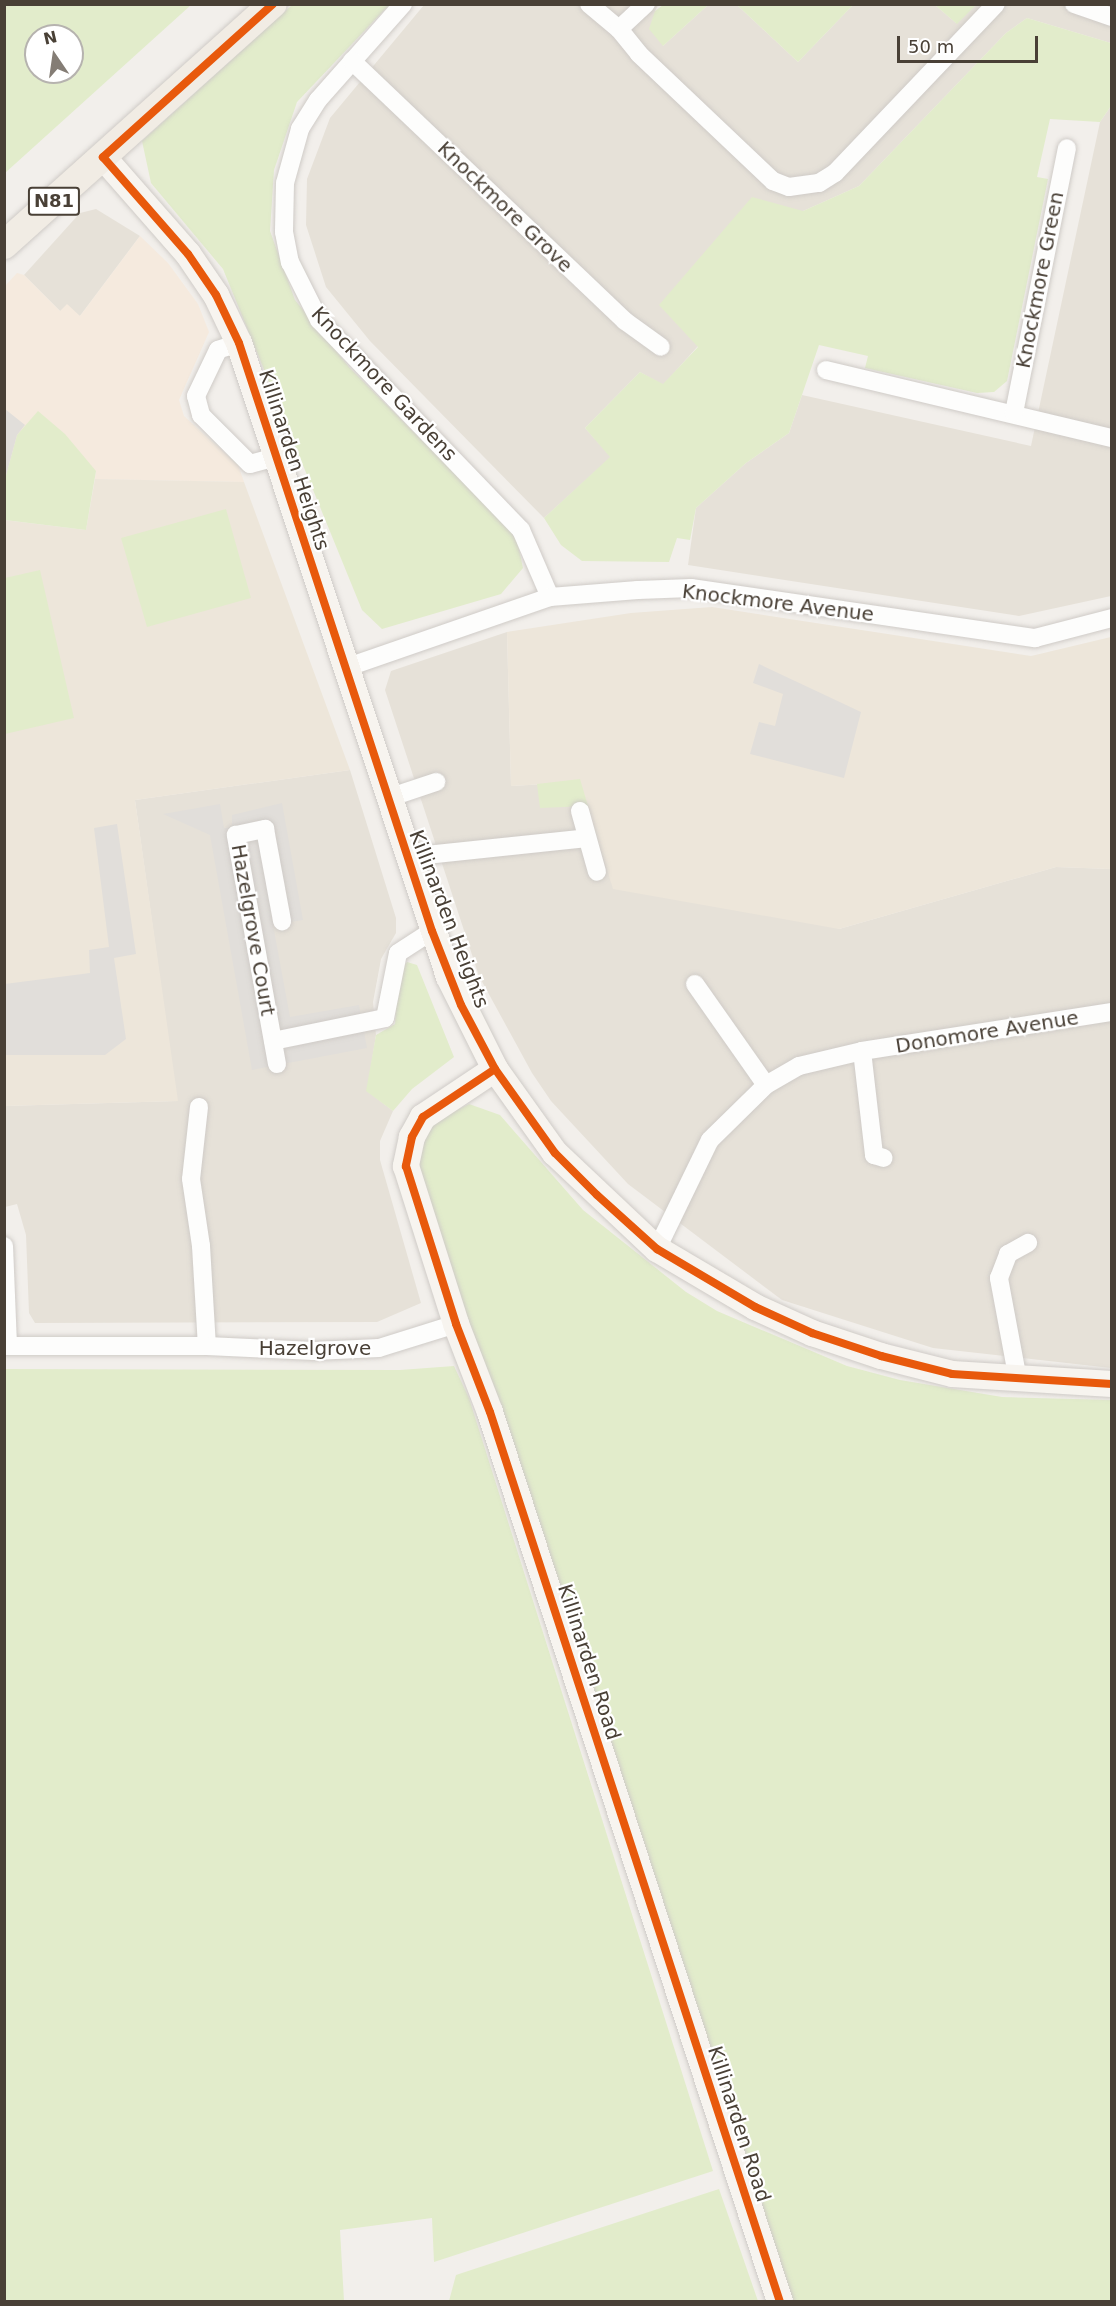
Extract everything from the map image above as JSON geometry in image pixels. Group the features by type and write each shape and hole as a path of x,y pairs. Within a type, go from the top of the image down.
{"main road":[{"name":"N81","path":"4,246 273,4"}],"street":[{"name":"Knockmore Gardens","path":"404,4 318,100 289,157 284,232 290,262 319,320 521,530 550,597"},
{"path":"589,4 619,29 639,54 773,181 789,187 805,186 835,173 996,4"},
{"path":"619,29 646,4"},
{"path":"1076,5 1112,17"},
{"name":"Knockmore Grove","path":"352,61 625,321 661,347"},
{"name":"Knockmore Green","path":"1014,413 1067,147"},
{"name":"Killinarden Heights","path":"103,157 188,254 216,295 239,343 432,931 461,1005 495,1069 555,1153 657,1249 755,1307 812,1333 881,1356 952,1374 1018,1380 1112,1384"},
{"path":"239,343 218,350 196,396 201,415 250,464 276,458"},
{"path":"826,370 1112,438"},
{"name":"Knockmore Avenue","path":"345,668 550,597 691,588 1035,638 1112,618"},
{"path":"388,798 436,782"},
{"path":"580,811 597,873"},
{"name":"Hazelgrove Court","path":"277,1064 236,835 265,829 282,921"},
{"path":"407,857 587,838"},
{"name":"Hazelgrove Court","path":"273,1041 385,1018 398,953 432,931"},
{"path":"695,984 766,1085"},
{"name":"Donomore Avenue","path":"657,1249 710,1140 766,1085 799,1066 862,1051 1112,1012"},
{"path":"862,1051 874,1155 884,1158"},
{"name":"Killinarden Road","path":"495,1069 423,1118 411,1137 406,1166 456,1324 490,1412 780,2301"},
{"path":"199,1107 191,1179 201,1246 207,1346"},
{"path":"1018,1380 999,1278 1008,1254 1028,1243"},
{"name":"Hazelgrove","path":"4,1246 6,1346 207,1346 314,1351 380,1348 456,1324"}],"shaded area":[{"path":"424,5 658,5 655,11 663,46 708,5 737,5 798,62 853,5 935,5 956,23 976,5 1111,5 1111,43 1027,18 1006,33 859,186 803,211 698,346 663,385 640,372 585,428 611,457 544,518 370,341 326,287 306,225 307,179 330,118"},
{"path":"1111,106 1111,596 1019,616 688,565 696,508 746,463 789,433 802,395 1031,446 1100,122"},
{"path":"96,209 140,236 80,316 60,311 24,275 80,213"},
{"path":"140,236 168,263 198,304 209,332 179,400 184,416 238,465 244,482 95,479 96,471 5,479 5,286 17,273 24,275 60,311 67,304 80,316"},
{"path":"5,409 25,425 17,435 5,479"},
{"path":"95,479 244,482 350,770 135,800 178,1101 5,1106 4,520 86,530"},
{"path":"712,607 1031,656 1111,637 1111,869 1056,867 839,929 613,889 580,782 511,786 507,632 631,613"},
{"path":"507,632 511,786 580,782 839,929 1056,867 1111,869 1111,1368 933,1348 782,1300 628,1184 551,1101 532,1073 479,976 385,690 391,671"},
{"path":"759,664 861,712 844,778 750,754 759,722 775,726 783,694 753,683"},
{"path":"350,770 396,918 396,933 381,959 373,1002 376,1035 367,1091 393,1111 380,1141 380,1160 421,1303 377,1322 35,1323 29,1313 26,1235 17,1204 5,1207 4,1106 177,1101 135,800"},
{"path":"282,803 303,920 273,925 290,1017 359,1005 367,1048 252,1070 210,835 163,814 220,804 224,828 232,828 232,815"},
{"path":"117,824 136,954 114,958 126,1039 105,1055 5,1055 5,984 90,973 89,950 109,947 94,828"}],"green space":[{"path":"5,4 191,5 5,173"},
{"path":"292,5 389,5 297,102 274,170 270,231 295,300 349,367 516,535 523,568 501,594 382,629 362,610 223,269 151,183 142,141"},
{"path":"663,5 708,5 663,46 649,29 655,11"},
{"path":"737,5 853,5 798,62"},
{"path":"935,5 976,5 957,24"},
{"path":"1027,18 1111,43 1111,106 1100,122 1050,119 1037,177 1048,179 1007,381 994,392 977,393 865,368 868,356 819,345 789,433 746,463 696,508 690,540 677,538 669,562 582,561 561,545 544,518 610,457 585,428 640,372 663,384 698,347 659,305 752,197 803,211 859,186 1006,33"},
{"path":"38,411 65,434 96,471 86,530 5,520 5,479 17,435"},
{"path":"226,509 251,598 147,627 121,538"},
{"path":"40,570 74,718 5,734 5,578"},
{"path":"580,779 588,806 540,808 537,784"},
{"path":"407,962 417,965 454,1057 412,1089 393,1111 366,1091 376,1035 395,1024 398,974"},
{"path":"469,1104 500,1115 583,1210 686,1292 717,1311 847,1366 900,1380 1002,1397 1111,1400 1111,2301 793,2301 441,1252 417,1168 422,1137 439,1119"},
{"path":"454,1366 469,1398 713,2171 434,2262 432,2218 340,2230 344,2301 5,2301 5,1369 400,1370"},
{"path":"719,2189 758,2301 449,2301 456,2275"}],"cycle path":[{"path":"273,4 103,157 188,254 216,295 239,343 432,931 461,1005 495,1069 555,1153 597,1195 657,1249 755,1307 812,1333 881,1356 952,1374 1112,1384"},
{"path":"495,1069 423,1117 412,1137 406,1166 456,1324 490,1412 780,2302"}]}
